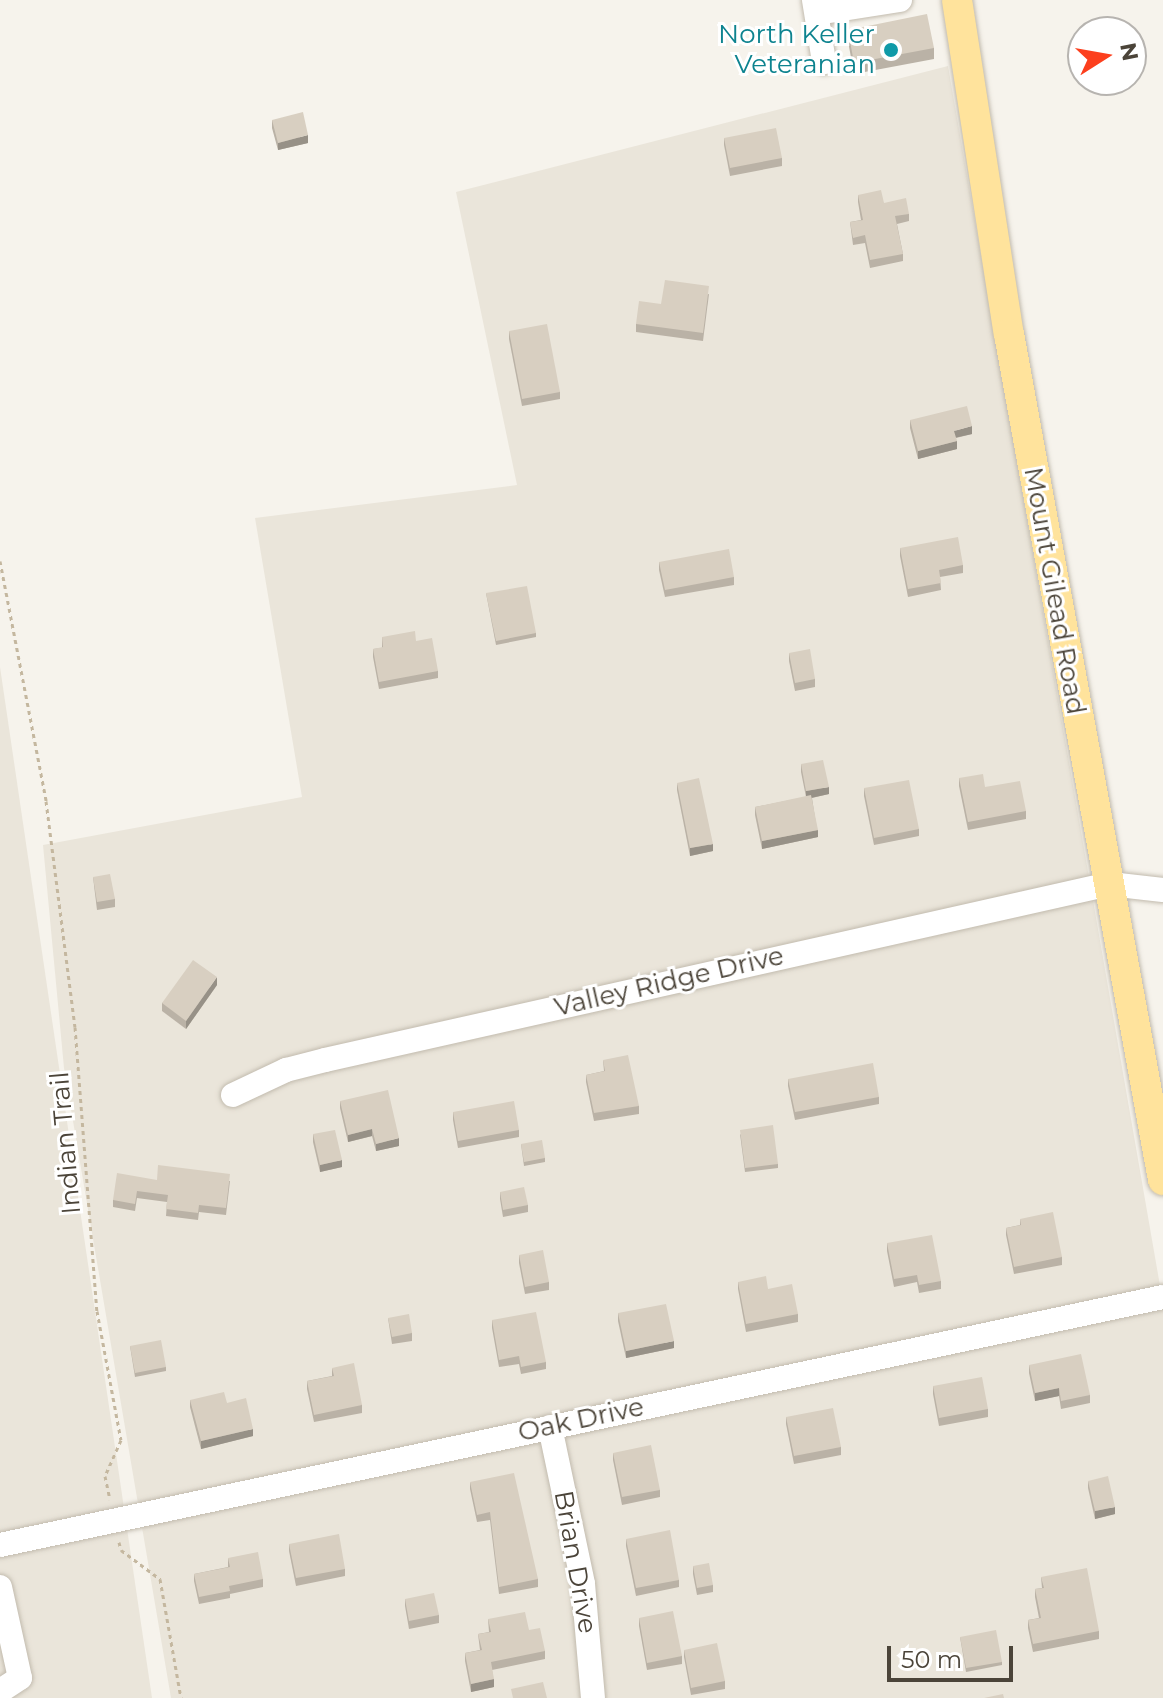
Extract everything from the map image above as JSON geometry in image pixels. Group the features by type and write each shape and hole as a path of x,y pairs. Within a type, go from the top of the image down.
{"main road":[{"name":"Mount Gilead Road","path":"957,0 1003,305 1163,1180"}],"street":[{"path":"824,62 816,6 900,0"},
{"name":"Valley Ridge Drive","path":"233,1095 286,1070 325,1060 1110,884 1163,890"},
{"name":"Oak Drive","path":"0,1545 1163,1297"},
{"name":"Brian Drive","path":"550,1427 583,1584 593,1698"},
{"path":"0,1587 10,1685"}],"path":[{"name":"Indian Trail","path":"0,561 46,801 75,1027 97,1311 121,1440 105,1476 121,1550 160,1579 181,1698"}],"shaded area":[{"path":"948,66 1163,1303 1163,1698 171,1698 64,1068 43,845 302,797 255,518 517,485 456,192"},
{"path":"0,667 152,1698 0,1698"}],"building":[{"name":"North Keller Veteranian","path":"927,14 934,48 854,63 848,30"},
{"path":"303,112 308,135 278,143 272,120"},
{"path":"776,128 782,158 730,168 724,138"},
{"path":"881,190 884,203 906,198 909,214 895,216 903,254 870,260 865,235 853,238 850,222 863,220 858,195"},
{"path":"665,280 709,286 703,333 636,324 639,301 661,304"},
{"path":"547,324 560,392 522,399 509,331"},
{"path":"967,406 972,426 954,431 957,441 918,451 910,420"},
{"path":"958,537 963,565 939,570 941,583 908,589 900,548"},
{"path":"729,549 734,577 665,590 659,562"},
{"path":"527,586 536,633 496,641 486,593"},
{"path":"415,631 416,641 432,638 438,671 379,682 373,649 383,647 382,637"},
{"path":"810,649 815,679 795,683 789,653"},
{"path":"823,760 829,787 806,791 801,764"},
{"path":"983,774 985,787 1020,781 1026,811 968,822 959,778"},
{"path":"699,778 713,844 690,848 677,783"},
{"path":"909,780 919,829 874,838 864,788"},
{"path":"811,795 818,830 762,841 755,807"},
{"path":"110,874 115,899 97,902 93,877"},
{"path":"193,960 217,977 186,1021 162,1003"},
{"path":"628,1055 639,1106 594,1113 586,1075 605,1071 603,1060"},
{"path":"873,1063 879,1097 795,1112 788,1079"},
{"path":"388,1090 399,1138 376,1144 372,1129 348,1135 340,1101"},
{"path":"514,1101 519,1130 458,1141 453,1112"},
{"path":"773,1125 778,1164 745,1168 740,1130"},
{"path":"335,1130 342,1160 320,1165 313,1134"},
{"path":"542,1140 545,1158 524,1162 521,1144"},
{"path":"158,1165 230,1174 226,1208 199,1205 198,1213 166,1209 168,1195 137,1191 135,1204 113,1200 117,1173 157,1180"},
{"path":"524,1187 528,1205 503,1210 500,1192"},
{"path":"1053,1212 1062,1257 1014,1267 1006,1228 1021,1225 1020,1219"},
{"path":"932,1235 941,1281 919,1285 917,1275 894,1279 887,1243"},
{"path":"543,1250 549,1282 525,1287 519,1255"},
{"path":"766,1276 768,1289 792,1284 798,1314 746,1324 738,1282"},
{"path":"666,1304 674,1341 626,1351 618,1313"},
{"path":"536,1312 546,1362 521,1367 519,1356 499,1360 492,1320"},
{"path":"409,1314 412,1333 392,1337 388,1318"},
{"path":"161,1340 166,1367 135,1373 130,1346"},
{"path":"1081,1354 1090,1395 1061,1401 1059,1388 1035,1393 1029,1365"},
{"path":"354,1363 362,1405 314,1415 307,1381 334,1376 332,1368"},
{"path":"982,1377 988,1409 939,1418 933,1386"},
{"path":"224,1392 227,1403 246,1398 253,1429 201,1441 190,1400"},
{"path":"833,1408 841,1447 794,1456 786,1417"},
{"path":"651,1445 660,1490 622,1497 613,1453"},
{"path":"514,1473 538,1579 499,1587 490,1512 477,1515 470,1482"},
{"path":"1108,1476 1115,1507 1095,1511 1088,1481"},
{"path":"670,1530 679,1580 636,1588 626,1539"},
{"path":"339,1534 345,1569 296,1578 289,1544"},
{"path":"258,1552 263,1579 229,1586 230,1591 199,1597 194,1574 230,1567 228,1558"},
{"path":"709,1563 713,1585 697,1588 693,1566"},
{"path":"1087,1568 1099,1631 1033,1644 1028,1620 1041,1618 1035,1589 1044,1588 1041,1577"},
{"path":"434,1593 439,1615 409,1621 405,1599"},
{"path":"673,1611 682,1656 647,1663 639,1618"},
{"path":"525,1612 529,1630 540,1628 545,1651 491,1662 494,1679 471,1684 465,1653 482,1650 478,1634 491,1632 488,1619"},
{"path":"996,1630 1002,1662 966,1668 960,1637"},
{"path":"717,1643 725,1681 691,1688 684,1650"},
{"path":"543,1682 547,1698 513,1698 511,1689"}],"place":[{"name":"North Keller Veteranian","path":"891,50"}]}
